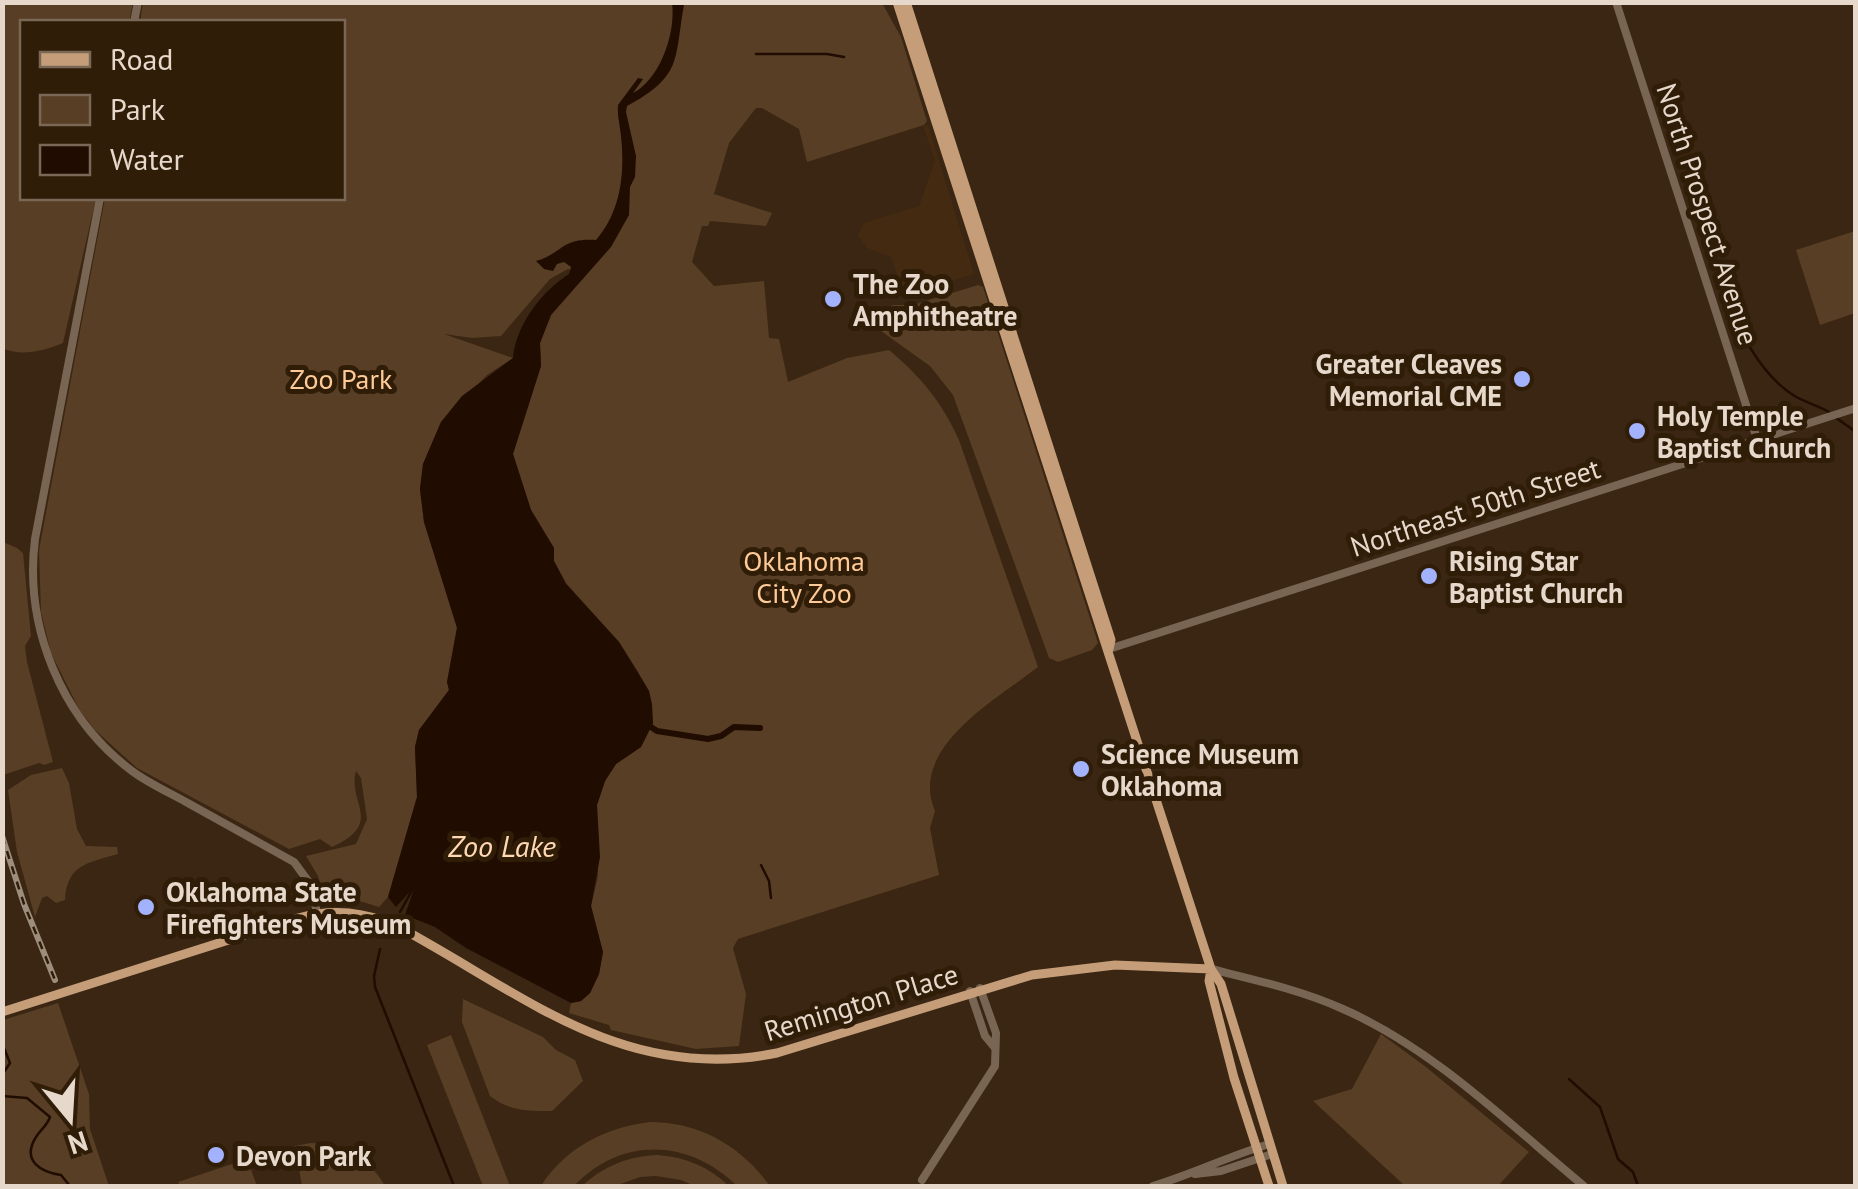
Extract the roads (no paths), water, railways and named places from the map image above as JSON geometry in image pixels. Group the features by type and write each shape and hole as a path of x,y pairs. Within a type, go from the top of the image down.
{"main road":[{"path":"898,2 1210,969 1221,984 1283,1186"},
{"path":"906,2 1111,640 1109,650"},
{"name":"Remington Place","path":"317,914 346,912 385,921 588,1033 640,1051 681,1059 723,1061 777,1054 975,990 1069,968 1135,965 1210,969"},
{"path":"2,1012 317,914"},
{"path":"1210,969 1209,981 1268,1186"}],"street":[{"name":"North Prospect Avenue","path":"1616,2 1758,440"},
{"path":"100,200 35,539 33,594 42,640 66,696 102,745 135,774 294,862 311,885 317,914"},
{"name":"Northeast 50th Street","path":"1109,650 1856,408"},
{"path":"1210,969 1322,1000 1379,1027 1468,1090 1584,1186"},
{"path":"922,1180 993,1072 995,1048 985,1036 975,990"},
{"path":"1153,1186 1221,1171 1270,1149"}],"water":[{"name":"Zoo Lake","path":"672,3 684,5 673,65 658,85 627,106 636,156 629,215 611,247 551,315 540,343 541,366 513,454 531,510 554,548 554,561 566,584 619,642 649,691 652,704 653,723 641,747 616,764 597,805 600,857 591,906 603,952 590,993 571,1003 466,948 435,927 405,915 415,886 396,907 388,897 417,797 415,747 419,730 449,690 447,682 457,628 424,522 420,489 423,464 441,422 462,396 513,358 519,333 532,310 569,274 571,267 564,262 553,271 536,261 569,244 596,240 611,217 621,178 618,105 638,78 643,79 633,93 658,66 669,41"}],"waterway":[{"path":"756,54 844,57"},
{"path":"1723,289 1759,362 1793,395 1829,412"},
{"path":"1835,417 1856,432"},
{"path":"651,727 708,739 734,727 760,728"},
{"path":"761,865 769,881 771,898"},
{"path":"400,912 415,885"},
{"path":"380,949 375,987 454,1186"},
{"path":"2,1043 10,1063 2,1075"},
{"path":"1569,1079 1600,1107 1618,1159 1633,1172 1638,1186"},
{"path":"2,1096 27,1098 50,1117 32,1145 32,1159 40,1168 61,1175 70,1186"}],"railway":[{"path":"2,836 55,980"}],"place":[{"name":"The Zoo Amphitheatre","path":"833,299"},
{"name":"Greater Cleaves Memorial CME","path":"1522,379"},
{"name":"Holy Temple Baptist Church","path":"1637,431"},
{"name":"Rising Star Baptist Church","path":"1429,576"},
{"name":"Science Museum Oklahoma","path":"1081,769"},
{"name":"Oklahoma State Firefighters Museum","path":"146,907"},
{"name":"Devon Park","path":"216,1155"}],"park label":[{"name":"Zoo Park","path":"341,378"},
{"name":"Oklahoma City Zoo","path":"804,576"}]}
